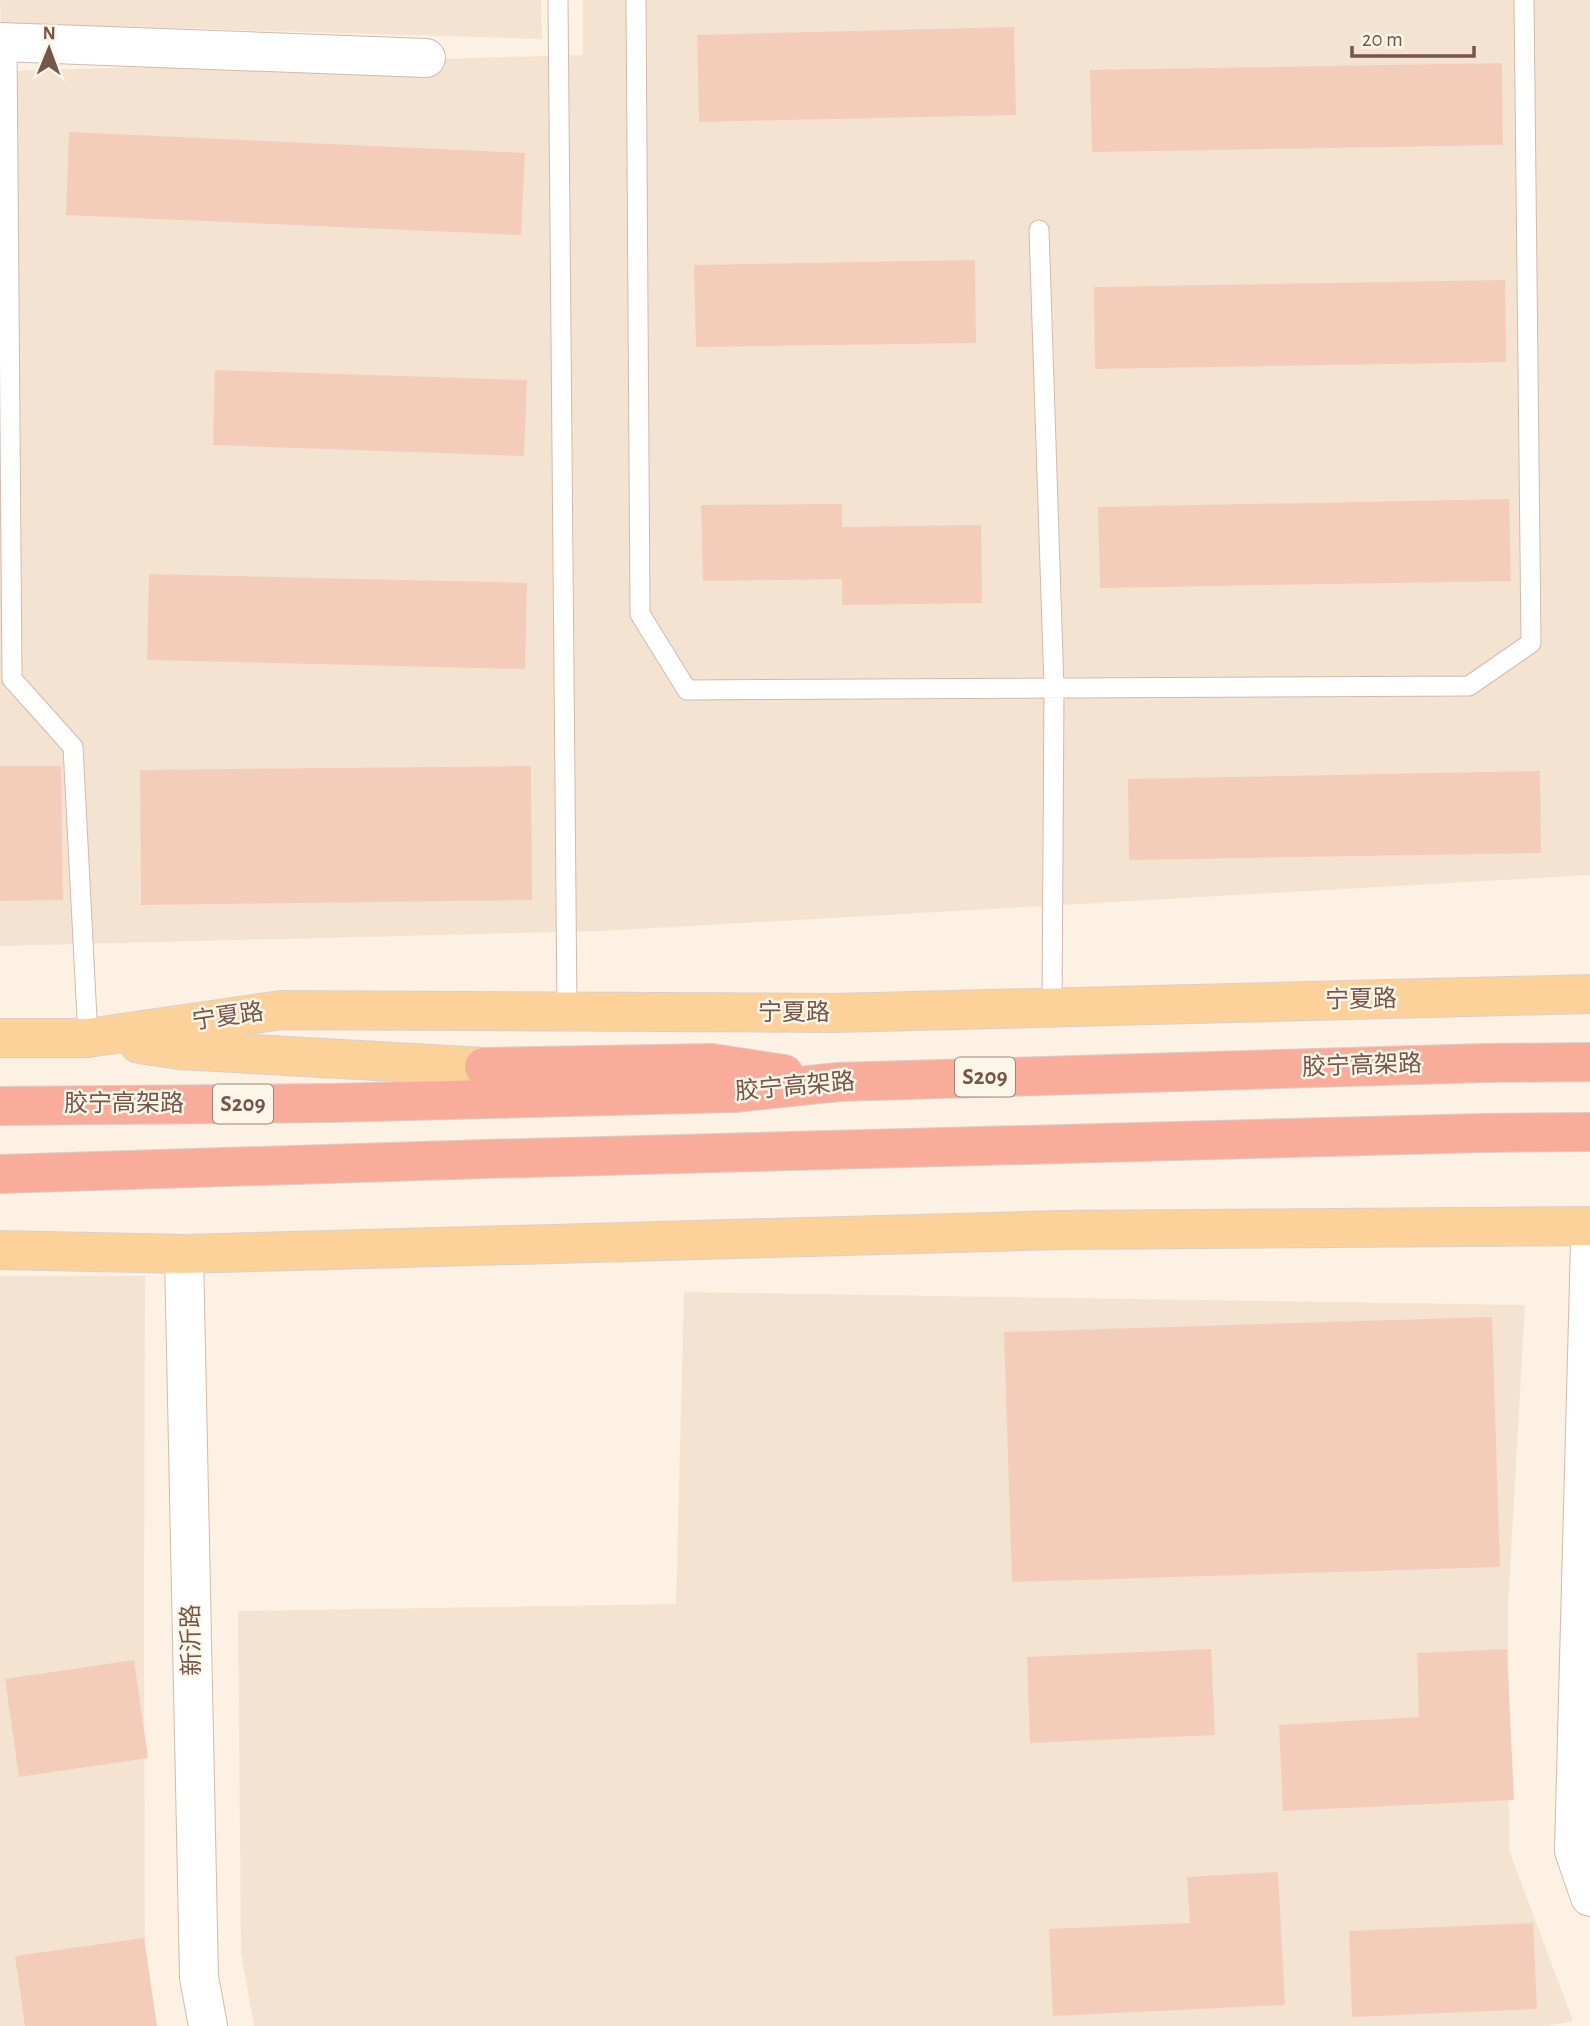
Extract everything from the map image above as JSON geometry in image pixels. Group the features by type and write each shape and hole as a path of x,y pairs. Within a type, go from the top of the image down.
{"highway":[{"name":"胶宁高架路","path":"0,1106 331,1103 734,1093 838,1082 1590,1062"},
{"path":"484,1067 712,1063 838,1082"},
{"path":"0,1174 526,1157 1590,1132"}],"main road":[{"name":"宁夏路","path":"0,1038 88,1038 281,1010 834,1013 1590,994"},
{"path":"88,1038 180,1049 484,1067"},
{"path":"0,1250 184,1254 1061,1230 1590,1226"}],"street":[{"path":"3,42 426,58"},
{"path":"1590,1243 1587,1504 1574,1851 1590,1897"},
{"name":"新沂路","path":"184,1254 199,1977 208,2026"}],"lane":[{"path":"558,0 567,1011"},
{"path":"635,0 640,614 687,690 1469,686 1531,643 1524,0"},
{"path":"3,42 12,679 73,747 88,1038"},
{"path":"1039,230 1054,688 1052,1007"}],"shaded area":[{"path":"0,0 541,0 542,39 1,23"},
{"path":"583,0 1590,0 1590,875 602,931 0,946 0,71 583,55"},
{"path":"0,1276 145,1276 145,1980 155,2026 0,2026"},
{"path":"684,1292 1525,1305 1508,1605 1509,1850 1573,2021 1547,2026 254,2026 241,1953 238,1611 676,1604"}],"building":[{"path":"1014,27 1016,115 699,122 697,35"},
{"path":"1502,63 1503,145 1092,152 1090,70"},
{"path":"69,132 525,153 521,235 66,215"},
{"path":"975,260 976,343 696,347 694,265"},
{"path":"1505,280 1506,362 1095,369 1094,287"},
{"path":"215,370 527,380 524,456 213,445"},
{"path":"1509,499 1511,581 1100,588 1098,507"},
{"path":"842,504 842,527 981,525 982,603 842,605 842,579 703,581 701,505"},
{"path":"149,574 527,583 525,669 147,660"},
{"path":"0,766 61,766 63,900 0,901"},
{"path":"531,766 532,900 141,905 140,770"},
{"path":"1540,771 1541,853 1129,860 1128,779"},
{"path":"1492,1317 1500,1567 1012,1582 1004,1332"},
{"path":"1211,1649 1215,1735 1030,1743 1027,1657"},
{"path":"1507,1649 1514,1800 1283,1811 1279,1725 1419,1717 1417,1653"},
{"path":"134,1660 148,1758 19,1777 5,1679"},
{"path":"1278,1872 1285,2005 1053,2016 1049,1929 1190,1923 1187,1877"},
{"path":"1533,1923 1537,2009 1352,2017 1349,1931"},
{"path":"144,1938 157,2026 25,2026 15,1956"}]}
